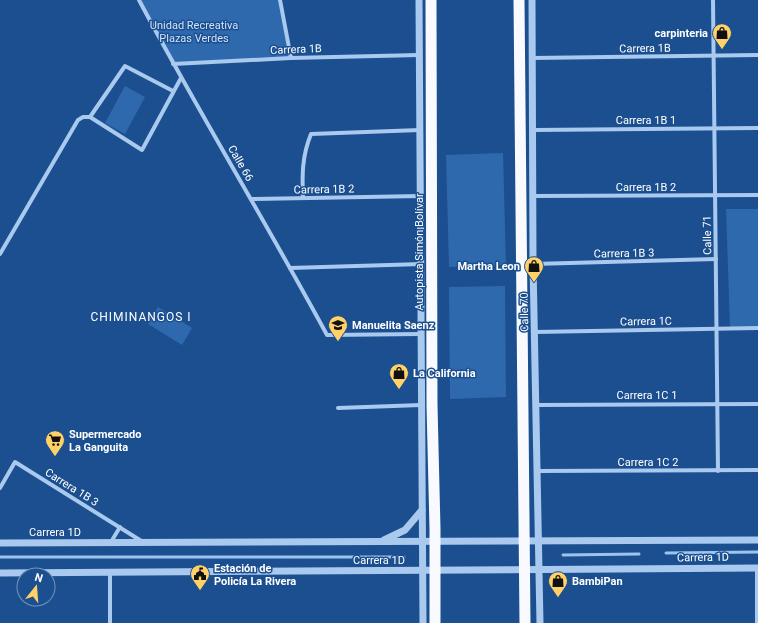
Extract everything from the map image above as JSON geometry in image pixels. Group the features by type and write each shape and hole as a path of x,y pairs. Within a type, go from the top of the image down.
{"highway":[{"name":"Autopista Simón Bolívar","path":"431,0 427,334 435,542 435,619"},
{"path":"519,0 525,623"}],"street":[{"name":"Calle 66","path":"139,0 173,64 252,199 327,335 427,334"},
{"path":"280,0 291,58"},
{"path":"419,0 422,264 427,334 421,405 422,619 435,619"},
{"name":"Calle 70","path":"532,0 534,130 533,196 540,623"},
{"name":"Calle 71","path":"713,0 718,471"},
{"name":"Carrera 1B","path":"173,64 291,58 419,55"},
{"name":"Carrera 1B","path":"532,58 758,55"},
{"path":"90,117 125,66 173,91"},
{"path":"0,254 78,120 83,117 90,117 142,150 181,78"},
{"name":"Carrera 1B 1","path":"534,130 758,128"},
{"path":"302,198 301,166 306,145 311,134 420,130"},
{"name":"Carrera 1B 2","path":"533,196 758,195"},
{"name":"Carrera 1B 2","path":"252,199 421,196"},
{"name":"Carrera 1B 3","path":"534,264 716,259"},
{"path":"290,268 422,264"},
{"name":"Carrera 1C","path":"535,332 758,328"},
{"path":"523,333 535,332"},
{"name":"Carrera 1C 1","path":"536,405 758,404"},
{"path":"338,408 421,405"},
{"name":"Carrera 1B 3","path":"0,488 15,462 145,543"},
{"name":"Carrera 1C 2","path":"538,471 758,470"},
{"path":"373,542 389,538 405,530 422,510"},
{"path":"111,543 120,527"},
{"name":"Carrera 1D","path":"0,543 758,540"},
{"path":"757,568 757,623"},
{"name":"Carrera 1D","path":"0,573 525,571 757,568"},
{"path":"110,572 110,623"}],"green space":[{"name":"Unidad Recreativa Plazas Verdes","path":"139,0 280,0 291,58 173,64"},
{"path":"125,86 145,97 125,134 105,123"},
{"path":"503,153 506,265 449,267 446,155"},
{"path":"726,209 758,209 758,326 730,327"},
{"path":"505,286 506,397 450,399 449,287"},
{"path":"158,307 192,328 182,345 148,324"}],"waterway":[{"path":"666,553 758,552"},
{"path":"563,555 639,554"},
{"path":"0,557 404,557"}],"place":[{"name":"carpinteria","path":"722,50"},
{"name":"Martha Leon","path":"534,283"},
{"name":"Manuelita Saenz","path":"338,342"},
{"name":"La California","path":"399,390"},
{"name":"Supermercado La Ganguita","path":"55,457"},
{"name":"Estación de Policía La Rivera","path":"200,591"},
{"name":"BambiPan","path":"558,598"}],"district":[{"name":"CHIMINANGOS I","path":"141,317"}]}
